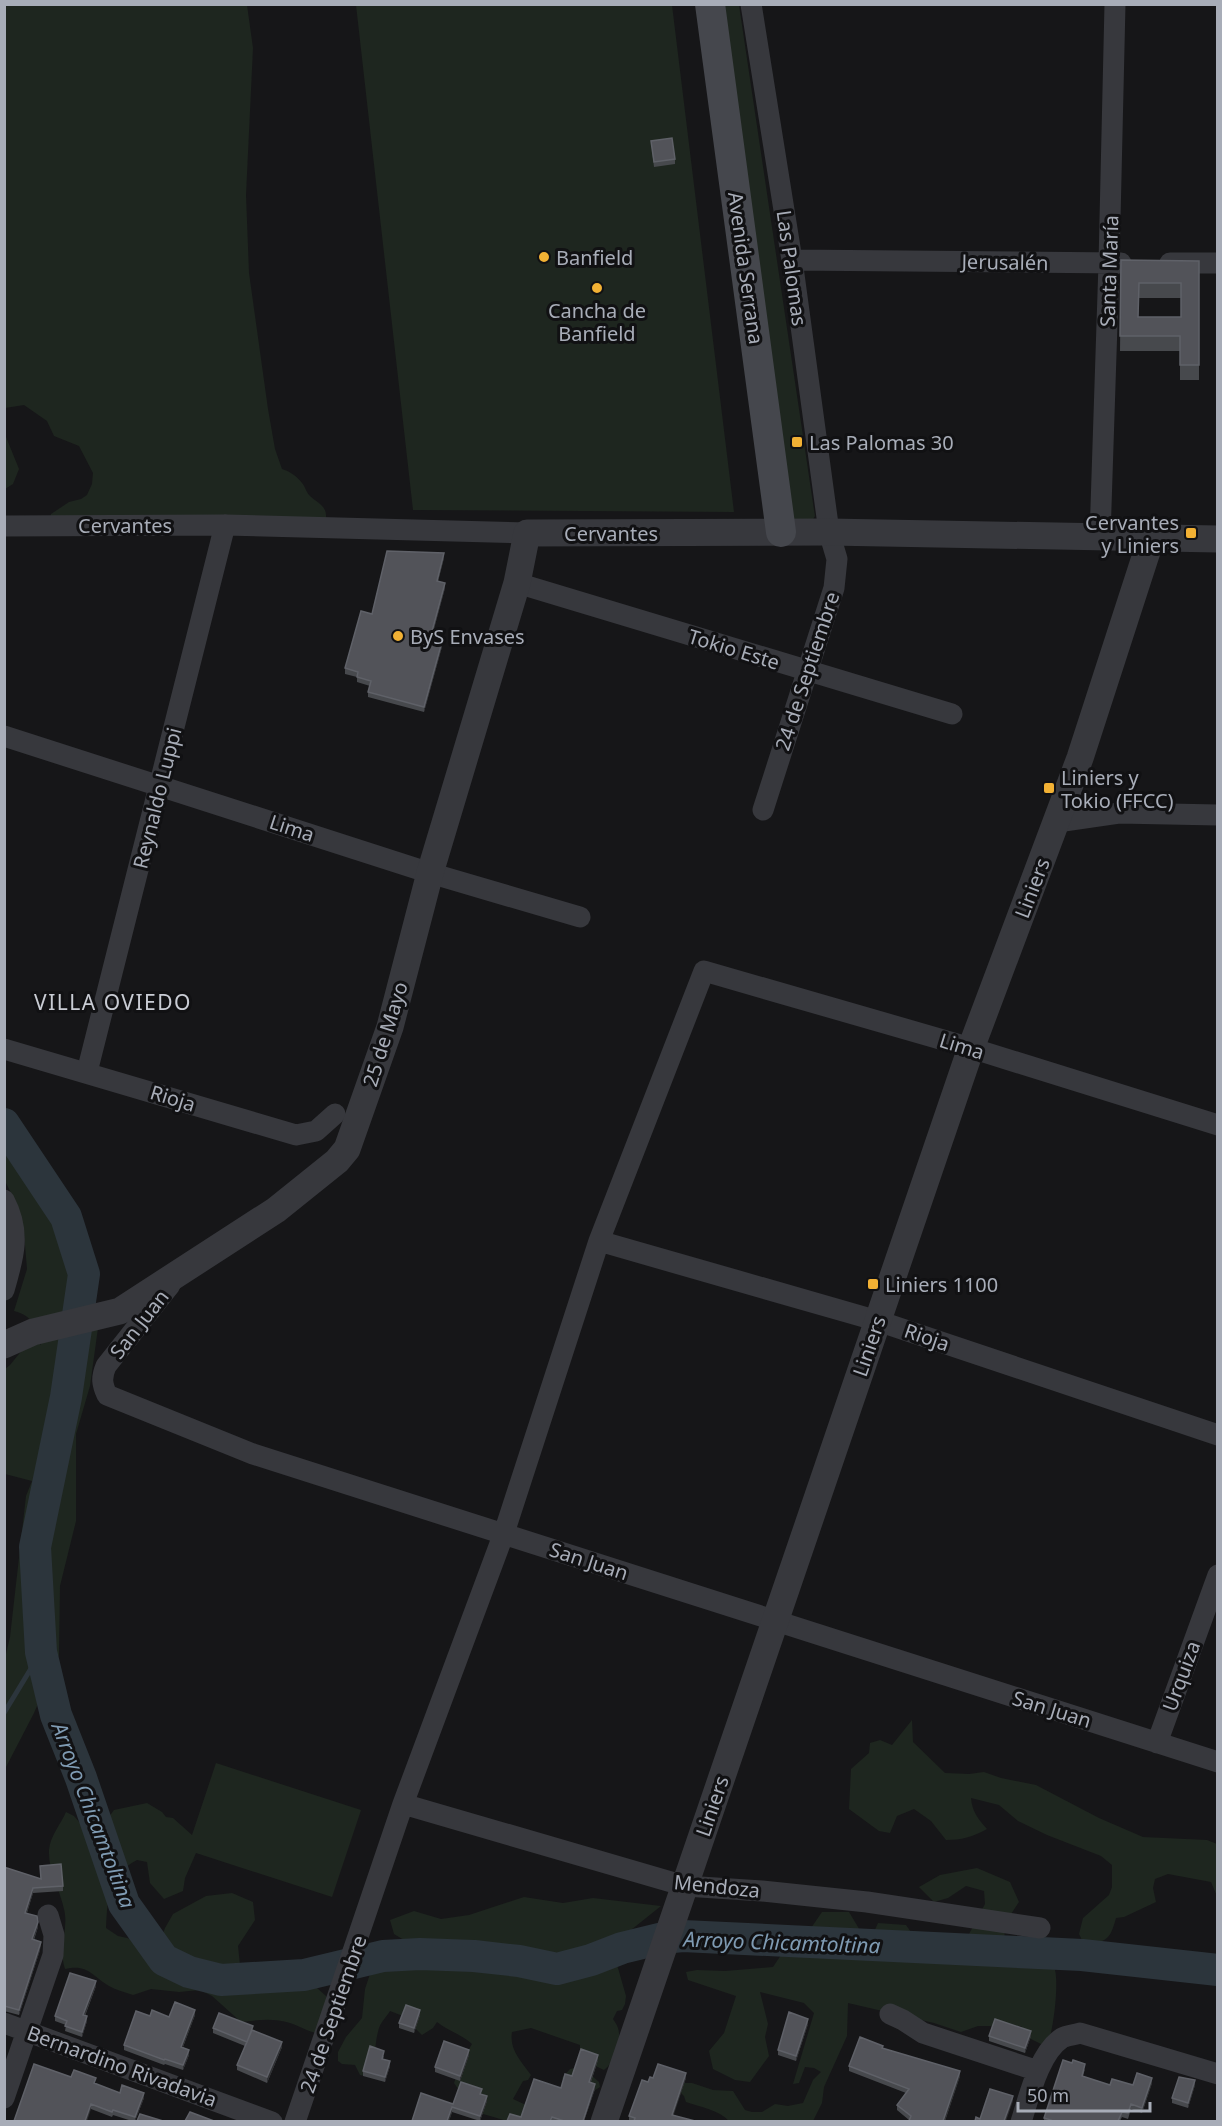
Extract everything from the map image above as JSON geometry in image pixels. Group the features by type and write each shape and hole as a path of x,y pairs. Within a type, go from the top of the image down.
{"main road":[{"name":"Avenida Serrana","path":"710,4 782,532"}],"street":[{"name":"Las Palomas","path":"751,4 792,260 829,531"},
{"name":"Santa María","path":"1100,537 1115,4"},
{"name":"Jerusalén","path":"792,260 1218,263"},
{"name":"Cervantes","path":"4,526 225,525 527,533 829,531 1218,539"},
{"name":"Reynaldo Luppi","path":"87,1072 225,525"},
{"name":"24 de Septiembre","path":"763,810 837,574 837,559 829,531"},
{"name":"25 de Mayo","path":"4,1345 33,1332 120,1311 276,1210 337,1161 347,1149 390,1027 430,873 517,583 527,533"},
{"name":"Liniers","path":"604,2121 971,1048 1080,758 1151,538"},
{"name":"Tokio Este","path":"517,583 952,714"},
{"name":"Lima","path":"4,736 430,873 580,917"},
{"path":"1057,822 1119,813 1218,815"},
{"name":"24 de Septiembre","path":"295,2121 403,1804 504,1533 599,1241 704,971"},
{"name":"Lima","path":"704,971 971,1048 1218,1125"},
{"name":"Rioja","path":"4,1049 296,1135 316,1131 335,1114"},
{"path":"4,1200 13,1216 16,1236 4,1290"},
{"name":"Rioja","path":"599,1241 878,1321 1218,1436"},
{"name":"San Juan","path":"179,1272 106,1366 102,1375 102,1383 107,1395 253,1454 1218,1762"},
{"name":"Urquiza","path":"1157,1743 1218,1575"},
{"name":"Mendoza","path":"403,1804 681,1897 762,1891 867,1902 1040,1928"},
{"path":"4,2098 52,1955 54,1935 48,1915"},
{"path":"890,2014 923,2033 1038,2071"},
{"name":"Bernardino Rivadavia","path":"4,2023 272,2121"},
{"path":"1021,2121 1038,2071 1051,2050 1063,2038 1080,2033 1218,2074"}],"shaded area":[{"path":"4,5 247,5 253,48 246,195 249,273 268,409 275,449 282,469 300,480 307,493 323,507 326,518 49,521 51,514 69,502 87,495 92,484 93,473 79,446 54,436 47,421 24,405 5,408 5,410"},
{"name":"Banfield","path":"356,5 672,5 734,512 413,510"},
{"path":"720,5 739,5 815,516 812,521 794,523"},
{"path":"4,432 19,469 13,484 5,489"},
{"path":"5,1114 18,1122 41,1153 77,1219 94,1296 98,1328 90,1386 76,1434 76,1521 60,1586 59,1655 34,1713 5,1769 5,1658 10,1637 26,1496 32,1481 5,1474 5,1369 32,1338 41,1345 30,1319 14,1311 27,1269 24,1233 16,1203 5,1181"},
{"path":"912,1720 913,1742 945,1773 984,1772 1036,1785 1099,1818 1143,1837 1207,1840 1217,1844 1217,1896 1211,1882 1168,1874 1155,1879 1153,1888 1156,1902 1124,1917 1116,1918 1112,1931 1103,1941 1084,1944 1079,1934 1083,1918 1109,1895 1112,1887 1112,1865 1101,1856 1018,1821 999,1805 971,1798 976,1815 987,1829 972,1836 946,1840 931,1821 914,1809 897,1816 890,1833 879,1831 849,1809 851,1769 869,1753 870,1743 880,1740 892,1745"},
{"path":"216,1763 361,1810 332,1897 196,1853 185,1878 183,1891 164,1899 150,1883 147,1862 137,1860 120,1873 111,1888 106,1928 118,1936 159,1945 173,1914 206,1896 232,1893 253,1902 255,1920 238,1946 242,1984 256,1989 317,1988 326,1996 328,2011 318,2033 278,2020 241,2022 212,1996 200,1990 179,1992 151,1989 133,1995 109,1986 84,1969 65,1969 63,1954 65,1916 50,1865 49,1850 66,1812 80,1823 106,1821 114,1810 147,1803 166,1817 173,1818 192,1835"},
{"path":"977,1868 1010,1882 1019,1902 1005,1928 1006,1947 1047,1952 1054,1968 1055,2009 1047,2047 1029,2038 1021,2026 978,2026 961,2032 934,2023 848,2003 847,2036 824,2087 822,2103 813,2121 729,2121 715,2111 686,2102 677,2089 679,2083 692,2083 713,2090 733,2091 745,2110 752,2112 762,2112 775,2104 788,2106 803,2103 813,2080 821,2072 805,2067 799,2083 793,2084 814,2013 804,2003 760,1992 768,2024 765,2037 769,2056 750,2082 735,2080 713,2069 709,2051 724,2033 736,1996 688,1980 686,1972 773,1967 781,1955 798,1947 822,1912 849,1912 864,1937 871,1939 878,1923 906,1925 920,1945 942,1945 969,1934 985,1904 984,1891 966,1886 948,1898 934,1902 919,1887 940,1875"},
{"path":"524,1897 563,1903 593,1898 661,1906 621,1938 616,1961 626,1996 625,2004 622,2010 617,2011 613,2019 618,2028 619,2038 611,2062 604,2070 591,2064 590,2074 599,2082 600,2087 589,2094 567,2085 562,2078 570,2069 584,2066 580,2045 531,2028 512,2032 514,2050 531,2075 528,2080 523,2081 513,2099 526,2105 547,2121 507,2121 473,2111 454,2083 461,2063 472,2044 437,2022 433,2028 422,2035 403,2016 390,2011 379,2028 371,2077 360,2075 355,2065 342,2064 338,2061 338,2052 346,2037 362,2018 365,1989 370,1974 383,1968 396,1966 404,1940 394,1934 390,1920 414,1911 441,1919 469,1915"}],"building":[{"path":"672,138 675,159 654,162 651,141"},
{"path":"1121,260 1199,261 1199,365 1180,365 1180,336 1120,336","holes":["1139,283 1181,283 1181,317 1138,317"]},
{"name":"ByS Envases","path":"387,551 444,553 437,581 445,583 431,635 443,638 424,707 368,692 371,681 357,677 358,672 345,668 361,611 372,614"},
{"path":"61,1864 63,1886 33,1888 25,1913 37,1916 38,1922 32,1939 41,1942 19,2010 4,2006 4,1867 41,1879 40,1866"},
{"path":"70,1973 96,1981 83,2015 87,2016 82,2032 65,2026 67,2021 55,2016"},
{"path":"175,2002 195,2010 181,2047 189,2050 183,2065 124,2045 136,2011 150,2016 152,2010 169,2017"},
{"path":"406,2005 420,2010 414,2028 399,2023"},
{"path":"789,2012 808,2019 796,2056 778,2050"},
{"path":"219,2013 253,2026 247,2042 213,2028"},
{"path":"995,2019 1031,2031 1025,2048 989,2036"},
{"path":"252,2030 282,2042 267,2077 237,2065"},
{"path":"860,2037 883,2046 882,2048 960,2071 943,2121 909,2121 911,2116 897,2105 909,2089 849,2066"},
{"path":"444,2041 469,2050 460,2076 435,2067"},
{"path":"370,2046 384,2051 382,2059 390,2061 385,2077 363,2071"},
{"path":"581,2049 598,2055 589,2082 595,2084 583,2121 564,2121 552,2117 550,2121 507,2121 510,2114 521,2117 534,2079 561,2088 565,2074 572,2076"},
{"path":"1063,2060 1085,2064 1082,2076 1110,2085 1112,2079 1133,2085 1137,2073 1152,2078 1142,2108 1131,2104 1128,2113 1122,2112 1118,2121 1050,2121 1044,2118"},
{"path":"34,2064 71,2077 74,2070 96,2078 94,2083 120,2093 122,2085 144,2093 135,2117 91,2104 85,2121 14,2121"},
{"path":"658,2064 686,2073 672,2115 695,2121 634,2121 635,2118 629,2116 642,2080 648,2082 650,2077 653,2078"},
{"path":"1179,2077 1195,2080 1188,2103 1172,2098"},
{"path":"461,2082 482,2089 480,2094 487,2096 480,2116 452,2107 447,2121 412,2121 421,2093 453,2104"},
{"path":"990,2089 1013,2096 1004,2121 975,2121 976,2117 980,2119"},
{"path":"190,2112 214,2121 185,2121"},
{"path":"140,2114 163,2121 137,2121"}],"waterway":[{"name":"Arroyo Chicamtoltina","path":"4,1124 66,1217 84,1274 66,1397 35,1547 41,1652 56,1715 81,1778 124,1904 164,1960 189,1972 221,1980 304,1975 383,1956 420,1954 474,1956 519,1961 557,1969 591,1960 622,1948 663,1938 683,1936 1082,1955 1218,1970"},
{"path":"4,1713 41,1652"}],"place":[{"name":"Banfield","path":"544,257"},
{"name":"Cancha de Banfield","path":"597,288"},
{"name":"Las Palomas 30","path":"797,442"},
{"name":"Cervantes y Liniers","path":"1191,533"},
{"name":"ByS Envases","path":"398,636"},
{"name":"Liniers y Tokio (FFCC)","path":"1049,788"},
{"name":"Liniers 1100","path":"873,1284"}],"district":[{"name":"VILLA OVIEDO","path":"113,1002"}]}
